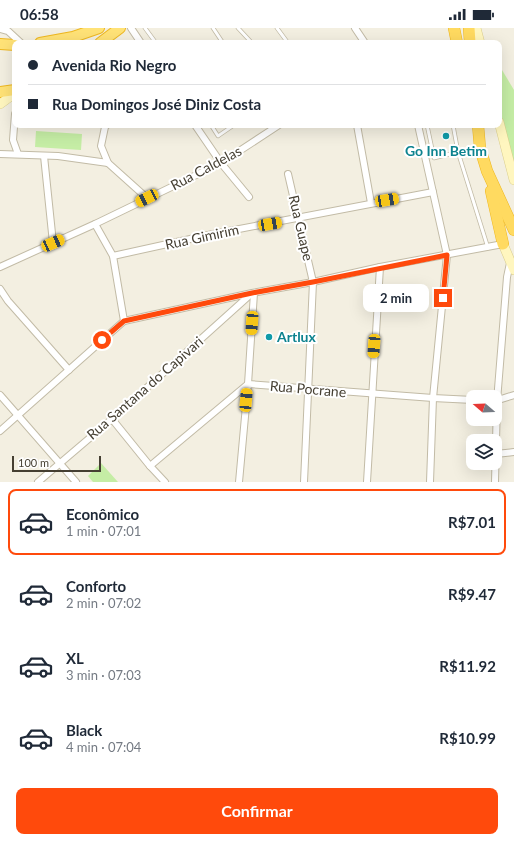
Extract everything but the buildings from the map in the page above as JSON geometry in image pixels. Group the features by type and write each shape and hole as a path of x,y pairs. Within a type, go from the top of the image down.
{"highway":[{"path":"53,40 99,28"},
{"path":"106,40 120,28"},
{"path":"454,28 456,40"},
{"path":"468,28 470,40"},
{"path":"0,92 12,92"},
{"path":"477,128 480,148 487,171 503,244"},
{"path":"487,171 514,230"}],"main road":[{"path":"476,28 479,40"},
{"path":"0,104 12,94"},
{"path":"501,128 514,180"},
{"path":"503,244 512,265"}],"street":[{"path":"131,28 139,40"},
{"path":"355,28 363,40"},
{"path":"0,30 8,31 18,40"},
{"path":"14,128 13,140 18,154"},
{"path":"105,128 102,146 108,163 147,198"},
{"path":"197,128 221,163 249,198"},
{"name":"Rua Caldelas","path":"0,267 95,224 221,163 274,128"},
{"path":"358,128 371,203"},
{"path":"419,128 447,255 433,398 430,482"},
{"path":"0,154 58,156 108,163"},
{"path":"44,156 53,243"},
{"name":"Rua Guape","path":"288,174 313,282 304,482"},
{"name":"Rua Gimirim","path":"113,256 212,234 433,192"},
{"path":"95,224 113,256 124,321"},
{"path":"0,431 124,321 253,293 503,244"},
{"path":"497,390 507,277 512,265"},
{"path":"367,482 371,393 380,268"},
{"path":"0,289 8,301 69,370"},
{"path":"238,481 248,384 253,293"},
{"name":"Rua Santana do Capivari","path":"38,482 112,419 253,293"},
{"path":"150,466 248,384"},
{"name":"Rua Pocrane","path":"248,384 466,400"},
{"path":"0,395 76,482"},
{"path":"502,399 514,395"},
{"path":"112,419 165,482"},
{"path":"502,453 514,452"},
{"path":"495,470 495,482"}],"lane":[{"path":"146,28 154,40"},
{"path":"213,28 222,40"},
{"path":"238,28 249,40"},
{"path":"277,28 286,40"},
{"path":"213,128 218,136 230,128"},
{"path":"428,128 434,158 458,152"},
{"path":"454,128 458,152 488,248"}],"green space":[{"path":"502,70 514,90 514,169 502,125"},
{"path":"36,131 82,134 81,150 35,147"},
{"path":"101,463 118,482 93,482 88,476"}],"place":[{"name":"Go Inn Betim","path":"446,136"},
{"name":"Artlux","path":"269,337"}],"route":[{"path":"102,340 124,321 252,293 447,255 443,298"}]}
